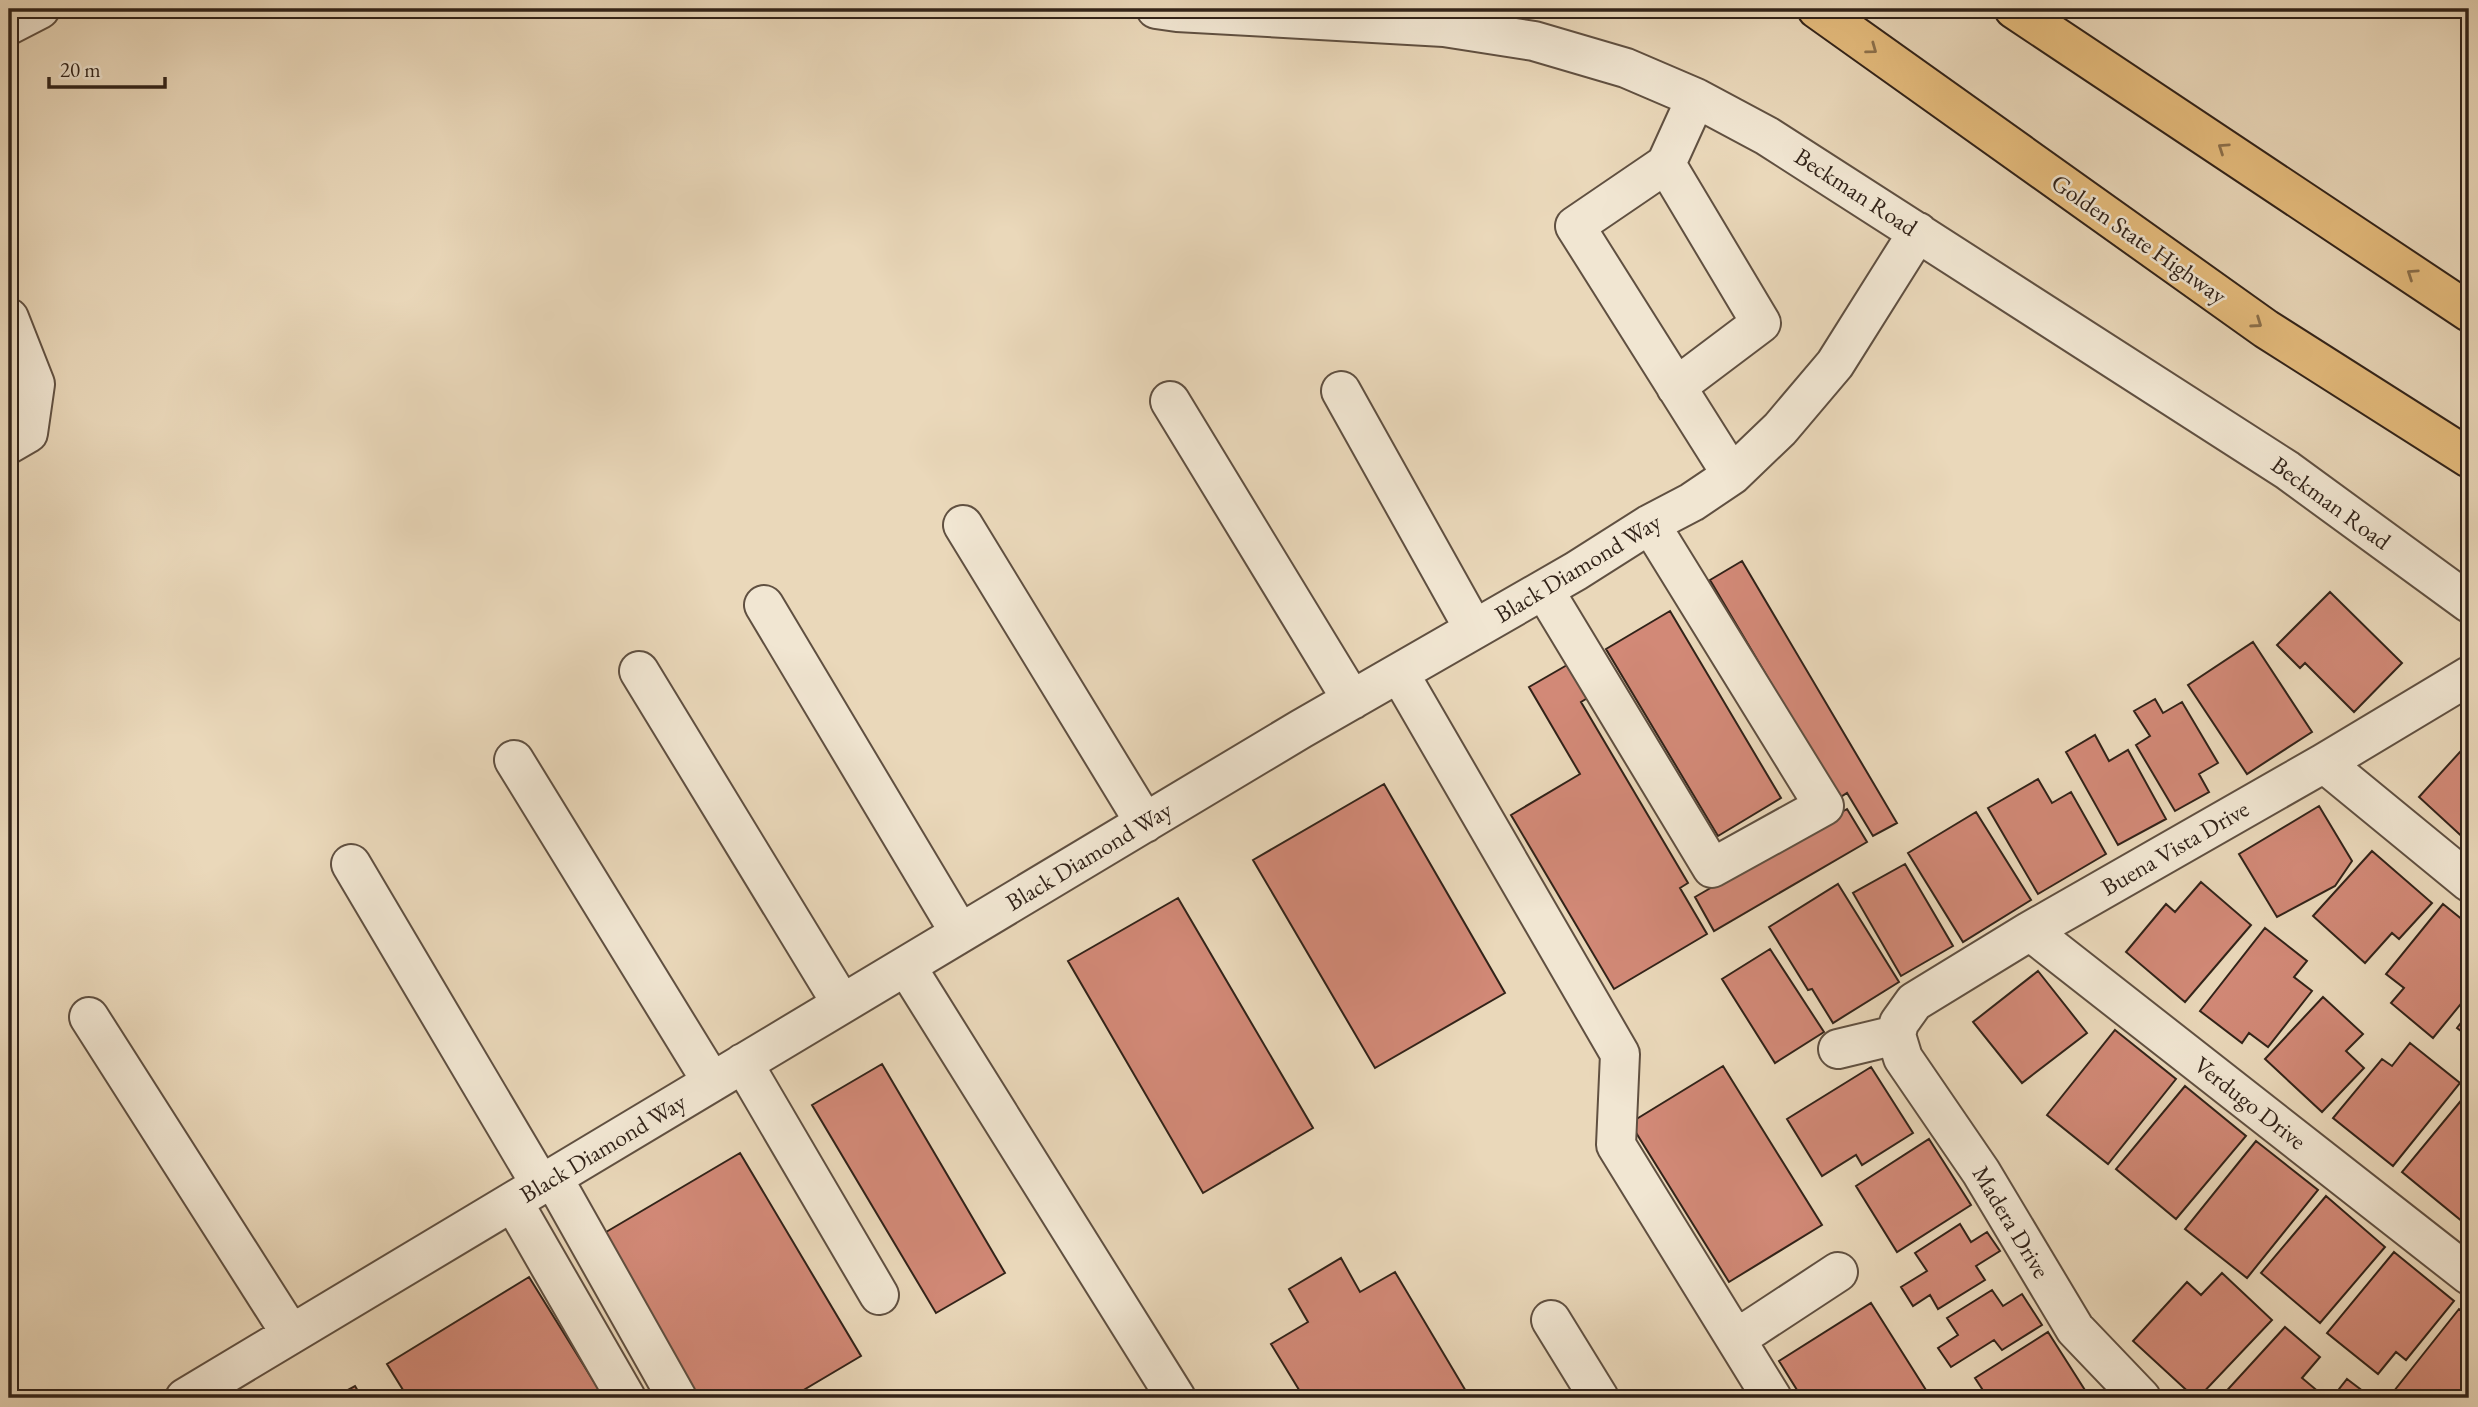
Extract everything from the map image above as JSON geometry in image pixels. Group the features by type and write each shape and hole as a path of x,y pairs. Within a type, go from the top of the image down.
{"highway":[{"name":"Golden State Highway","path":"1817,9 2266,329 2469,458"},
{"path":"2014,9 2469,312"}],"street":[{"path":"9,25 40,9"},
{"name":"Beckman Road","path":"1156,9 1444,27 1534,41 1626,68 1696,98 1767,136 2287,470 2469,603"},
{"path":"1696,98 1666,164 1575,226 1732,475"},
{"path":"1666,164 1761,323 1676,387"},
{"name":"Black Diamond Way","path":"185,1398 1145,823 1544,590 1650,524 1692,502 1732,475 1780,429 1835,364 1919,232"},
{"path":"9,318 35,384 18,438"},
{"path":"1342,391 1474,629"},
{"path":"1170,401 1352,700"},
{"path":"1544,590 1712,868 1824,806 1650,524"},
{"path":"963,525 1145,823"},
{"path":"764,605 960,933"},
{"path":"639,671 842,1004"},
{"path":"1398,673 1620,1054 1616,1145 1772,1398"},
{"name":"Buena Vista Drive","path":"1896,1035 1899,1023 1914,1002 2030,931 2324,763 2469,676"},
{"path":"514,760 879,1295"},
{"path":"2324,763 2469,882"},
{"path":"351,864 536,1188 677,1398"},
{"name":"Verdugo Drive","path":"2030,931 2469,1275"},
{"path":"906,966 1176,1398"},
{"path":"89,1017 291,1334"},
{"path":"1838,1049 1896,1035"},
{"name":"Madera Drive","path":"1896,1035 1903,1058 1981,1172 2075,1329 2140,1398"},
{"path":"536,1188 626,1398"},
{"path":"1736,1339 1838,1272"},
{"path":"1551,1320 1599,1398"}],"building":[{"path":"1742,561 1897,823 1873,836 1847,793 1839,798 1710,580"},
{"path":"2330,592 2402,663 2354,712 2305,663 2300,668 2277,645"},
{"path":"1670,611 1781,798 1718,836 1606,649"},
{"path":"2253,642 2312,732 2247,774 2188,685"},
{"path":"1574,661 1594,694 1581,702 1688,883 1680,888 1707,934 1614,989 1511,815 1580,774 1529,687"},
{"path":"2155,699 2163,713 2182,702 2218,763 2199,774 2209,792 2175,811 2136,745 2150,736 2134,711"},
{"path":"2095,735 2109,761 2128,750 2166,819 2118,845 2066,752"},
{"path":"2469,742 2469,843 2419,797"},
{"path":"2038,779 2052,803 2071,792 2106,854 2038,894 1988,808"},
{"path":"1384,784 1505,993 1375,1068 1253,860"},
{"path":"2319,806 2352,861 2335,886 2277,917 2239,854"},
{"path":"1847,809 1867,842 1714,931 1695,897"},
{"path":"1976,812 2031,900 1963,942 1908,853"},
{"path":"2372,851 2432,903 2399,939 2392,933 2365,963 2313,916"},
{"path":"1905,864 1953,946 1901,976 1853,893"},
{"path":"2201,882 2251,925 2185,1002 2126,952 2166,904 2175,912"},
{"path":"1838,884 1899,982 1833,1023 1812,989 1808,990 1769,927"},
{"path":"1178,898 1313,1128 1203,1193 1068,961"},
{"path":"2443,904 2469,925 2469,994 2433,1038 2391,1003 2404,988 2386,974"},
{"path":"2265,928 2307,961 2294,977 2312,991 2268,1047 2249,1033 2242,1043 2200,1011"},
{"path":"1770,949 1824,1032 1775,1063 1722,979"},
{"path":"2038,971 2087,1033 2022,1083 1973,1022"},
{"path":"2323,997 2363,1034 2346,1051 2364,1068 2322,1112 2265,1059"},
{"path":"2469,1012 2469,1037 2457,1028"},
{"path":"2115,1030 2176,1079 2108,1164 2047,1115"},
{"path":"2410,1043 2460,1083 2393,1166 2333,1118 2382,1059 2392,1066"},
{"path":"882,1064 1005,1273 936,1313 812,1105"},
{"path":"1723,1066 1822,1225 1729,1282 1630,1123"},
{"path":"1871,1067 1913,1133 1862,1165 1856,1155 1822,1176 1787,1119"},
{"path":"2185,1086 2246,1136 2176,1219 2116,1169"},
{"path":"2464,1097 2469,1101 2469,1215 2463,1222 2402,1172"},
{"path":"1929,1139 1971,1205 1897,1252 1856,1186"},
{"path":"2256,1141 2318,1190 2247,1278 2185,1229"},
{"path":"740,1153 861,1356 790,1398 697,1398 601,1235"},
{"path":"2326,1196 2385,1247 2320,1323 2261,1273"},
{"path":"1960,1224 1971,1242 1987,1232 2000,1251 1976,1266 1985,1280 1938,1309 1930,1295 1913,1306 1901,1287 1927,1271 1915,1253"},
{"path":"2394,1252 2454,1301 2406,1360 2396,1352 2378,1374 2327,1333"},
{"path":"1341,1258 1360,1292 1395,1272 1470,1398 1304,1398 1271,1344 1308,1322 1289,1289"},
{"path":"2222,1273 2272,1320 2198,1398 2195,1398 2133,1341 2187,1282 2201,1295"},
{"path":"529,1277 604,1398 408,1398 387,1364"},
{"path":"1992,1290 2003,1306 2022,1294 2042,1325 2002,1350 1994,1340 1951,1367 1938,1348 1958,1335 1947,1318"},
{"path":"1871,1303 1931,1398 1802,1398 1779,1361"},
{"path":"2459,1309 2469,1316 2469,1389 2462,1398 2403,1398 2394,1391"},
{"path":"2285,1327 2320,1357 2302,1378 2320,1393 2315,1398 2220,1398"},
{"path":"2048,1332 2090,1398 1988,1398 1975,1378"},
{"path":"2347,1379 2372,1398 2332,1398"},
{"path":"355,1386 362,1398 333,1398"}]}
